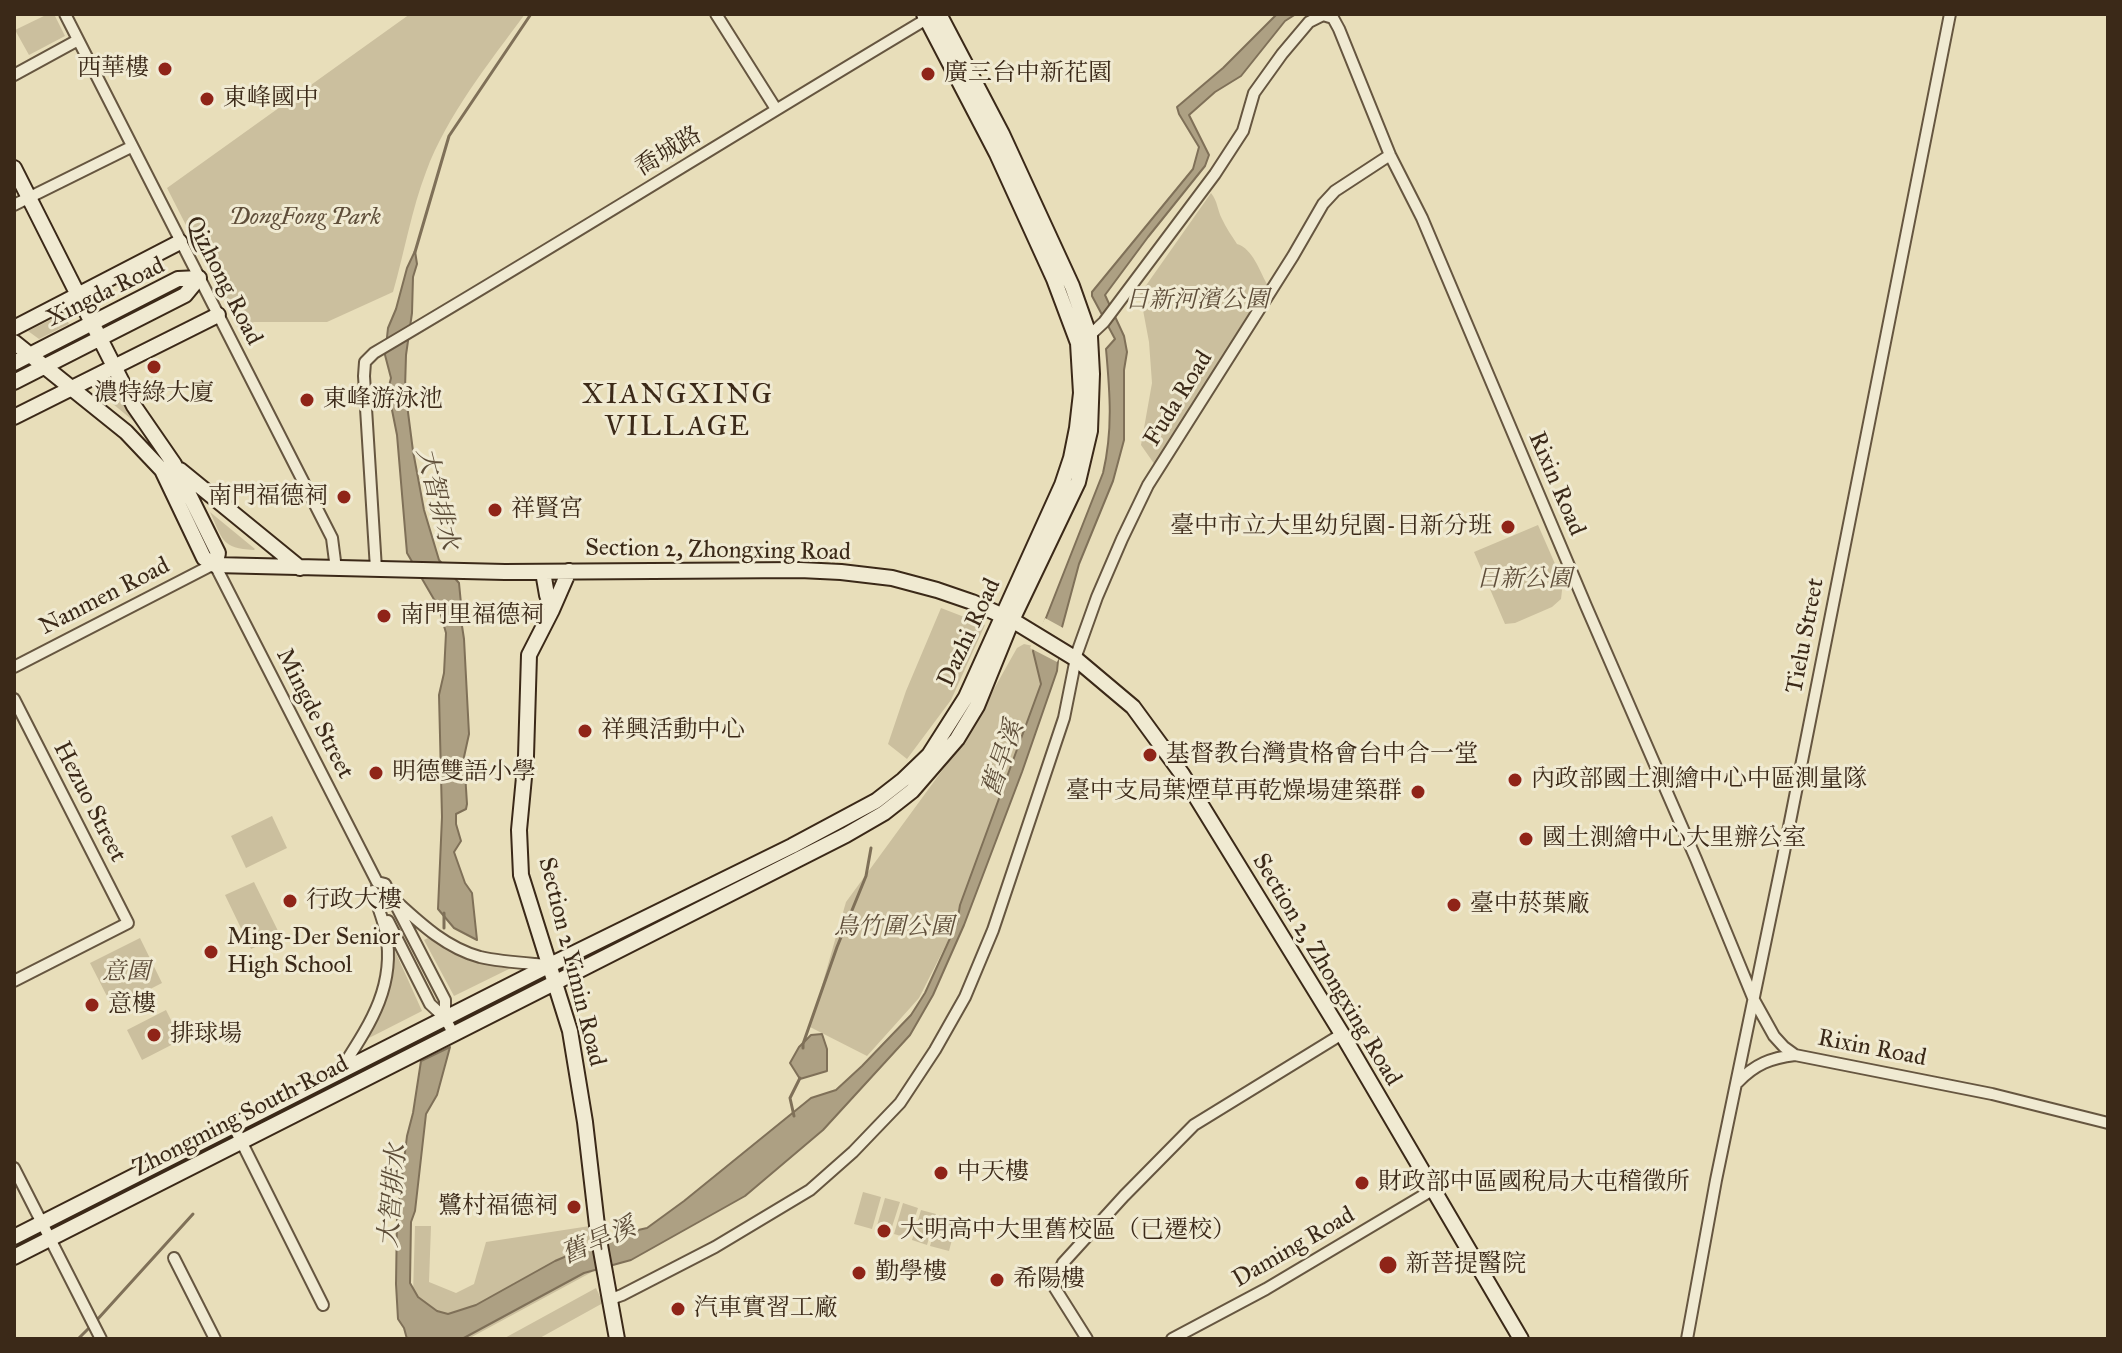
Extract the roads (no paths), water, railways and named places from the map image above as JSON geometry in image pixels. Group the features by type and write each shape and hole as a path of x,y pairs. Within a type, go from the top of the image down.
{"street":[{"name":"Qizhong Road","path":"65,14 332,538 336,569"},
{"path":"716,14 776,109"},
{"name":"Tielu Street","path":"1687,1339 1950,14"},
{"name":"喬城路","path":"381,570 365,362 374,353 931,15"},
{"name":"Dazhi Road","path":"487,1016 835,841 884,813 912,791 957,739 977,706 1007,618 1071,458 1081,393 1084,340 931,15"},
{"name":"Rixin Road","path":"1084,340 1104,322 1206,185 1243,131 1254,93 1300,31 1316,17 1323,15 1333,18 1390,155 1434,246 1754,1000 1774,1036 1795,1055 1992,1094 2108,1123"},
{"path":"14,75 78,40"},
{"path":"14,205 131,147"},
{"name":"Fuda Road","path":"611,1299 693,1261 810,1190 854,1154 900,1103 965,997 998,916 1049,767 1064,718 1076,659 1097,597 1148,485 1323,204 1335,191 1390,155"},
{"path":"14,168 134,406 174,464 218,553 215,565 204,558 162,470 126,432 14,342"},
{"name":"Xingda Road","path":"14,328 180,242"},
{"name":"Xingda Road","path":"14,363 178,279 199,278"},
{"name":"Xingda Road","path":"14,382 185,295 199,278"},
{"path":"14,417 218,315"},
{"path":"174,464 300,568"},
{"name":"Section 2, Zhongxing Road","path":"215,565 543,572 841,572 892,578 937,590 1007,618 1033,633 1076,659 1133,707 1182,774 1342,1034 1434,1189 1461,1242 1521,1339"},
{"name":"Nanmen Road","path":"14,667 215,565"},
{"name":"Mingde Street","path":"215,565 430,1004 445,1018"},
{"name":"Section 2 Yimin Road","path":"569,571 529,655 526,756 519,830 521,875 570,1031 585,1122 598,1234 611,1299"},
{"path":"543,572 552,610"},
{"name":"Dazhi Road","path":"445,1018 792,846 876,801 929,755 966,697 1007,618"},
{"name":"Hezuo Street","path":"14,699 128,923 14,981"},
{"name":"Mingde Street","path":"375,887 385,884 392,897 445,1000 445,1018"},
{"path":"339,1073 377,1011 388,971 385,929 375,887"},
{"path":"392,897 432,933 474,955 550,965"},
{"name":"Zhongming South Road","path":"14,1257 487,1016"},
{"path":"445,1018 453,1033"},
{"name":"Zhongming South Road","path":"14,1237 445,1018"},
{"path":"1087,1339 1053,1285 1063,1263 1194,1125 1342,1034"},
{"path":"1736,1083 1762,1062 1795,1055"},
{"path":"234,1127 323,1305"},
{"path":"14,1168 101,1339"},
{"name":"Daming Road","path":"1172,1339 1266,1289 1434,1189"},
{"path":"174,1258 215,1339"},
{"path":"611,1299 617,1339"}],"waterway":[{"name":"大智排水","path":"415,252 449,136 531,14"},
{"path":"803,1048 837,947 866,876 871,848"},
{"name":"大智排水","path":"444,913 444,928"},
{"path":"794,1116 790,1098 800,1078"},
{"path":"96,1321 193,1214"},
{"path":"78,1339 91,1326"}],"place":[{"name":"西華樓","path":"165,69"},
{"name":"廣三台中新花園","path":"928,74"},
{"name":"東峰國中","path":"207,99"},
{"name":"濃特綠大廈","path":"154,367"},
{"name":"東峰游泳池","path":"307,400"},
{"name":"南門福德祠","path":"344,497"},
{"name":"祥賢宮","path":"495,510"},
{"name":"臺中市立大里幼兒園-日新分班","path":"1508,527"},
{"name":"南門里福德祠","path":"384,616"},
{"name":"祥興活動中心","path":"585,731"},
{"name":"基督教台灣貴格會台中合一堂","path":"1150,755"},
{"name":"明德雙語小學","path":"376,773"},
{"name":"內政部國土測繪中心中區測量隊","path":"1515,780"},
{"name":"臺中支局葉煙草再乾燥場建築群","path":"1418,792"},
{"name":"國土測繪中心大里辦公室","path":"1526,839"},
{"name":"行政大樓","path":"290,901"},
{"name":"臺中菸葉廠","path":"1454,905"},
{"name":"Ming-Der Senior High School","path":"211,952"},
{"name":"意樓","path":"92,1005"},
{"name":"排球場","path":"154,1035"},
{"name":"中天樓","path":"941,1173"},
{"name":"財政部中區國稅局大屯稽徵所","path":"1362,1183"},
{"name":"鷺村福德祠","path":"574,1207"},
{"name":"大明高中大里舊校區（已遷校）","path":"884,1231"},
{"name":"新菩提醫院","path":"1388,1265"},
{"name":"勤學樓","path":"859,1273"},
{"name":"希陽樓","path":"997,1280"},
{"name":"汽車實習工廠","path":"678,1309"}],"district":[{"name":"XIANGXING VILLAGE","path":"678,412"}],"park label":[{"name":"DongFong Park","path":"305,218"},
{"name":"日新河濱公園","path":"1197,301"},
{"name":"日新公園","path":"1524,580"},
{"name":"鳥竹圍公園","path":"894,928"},
{"name":"意園","path":"126,973"}],"water label":[{"name":"舊旱溪","path":"1004,759"},
{"name":"舊旱溪","path":"599,1242"}]}
